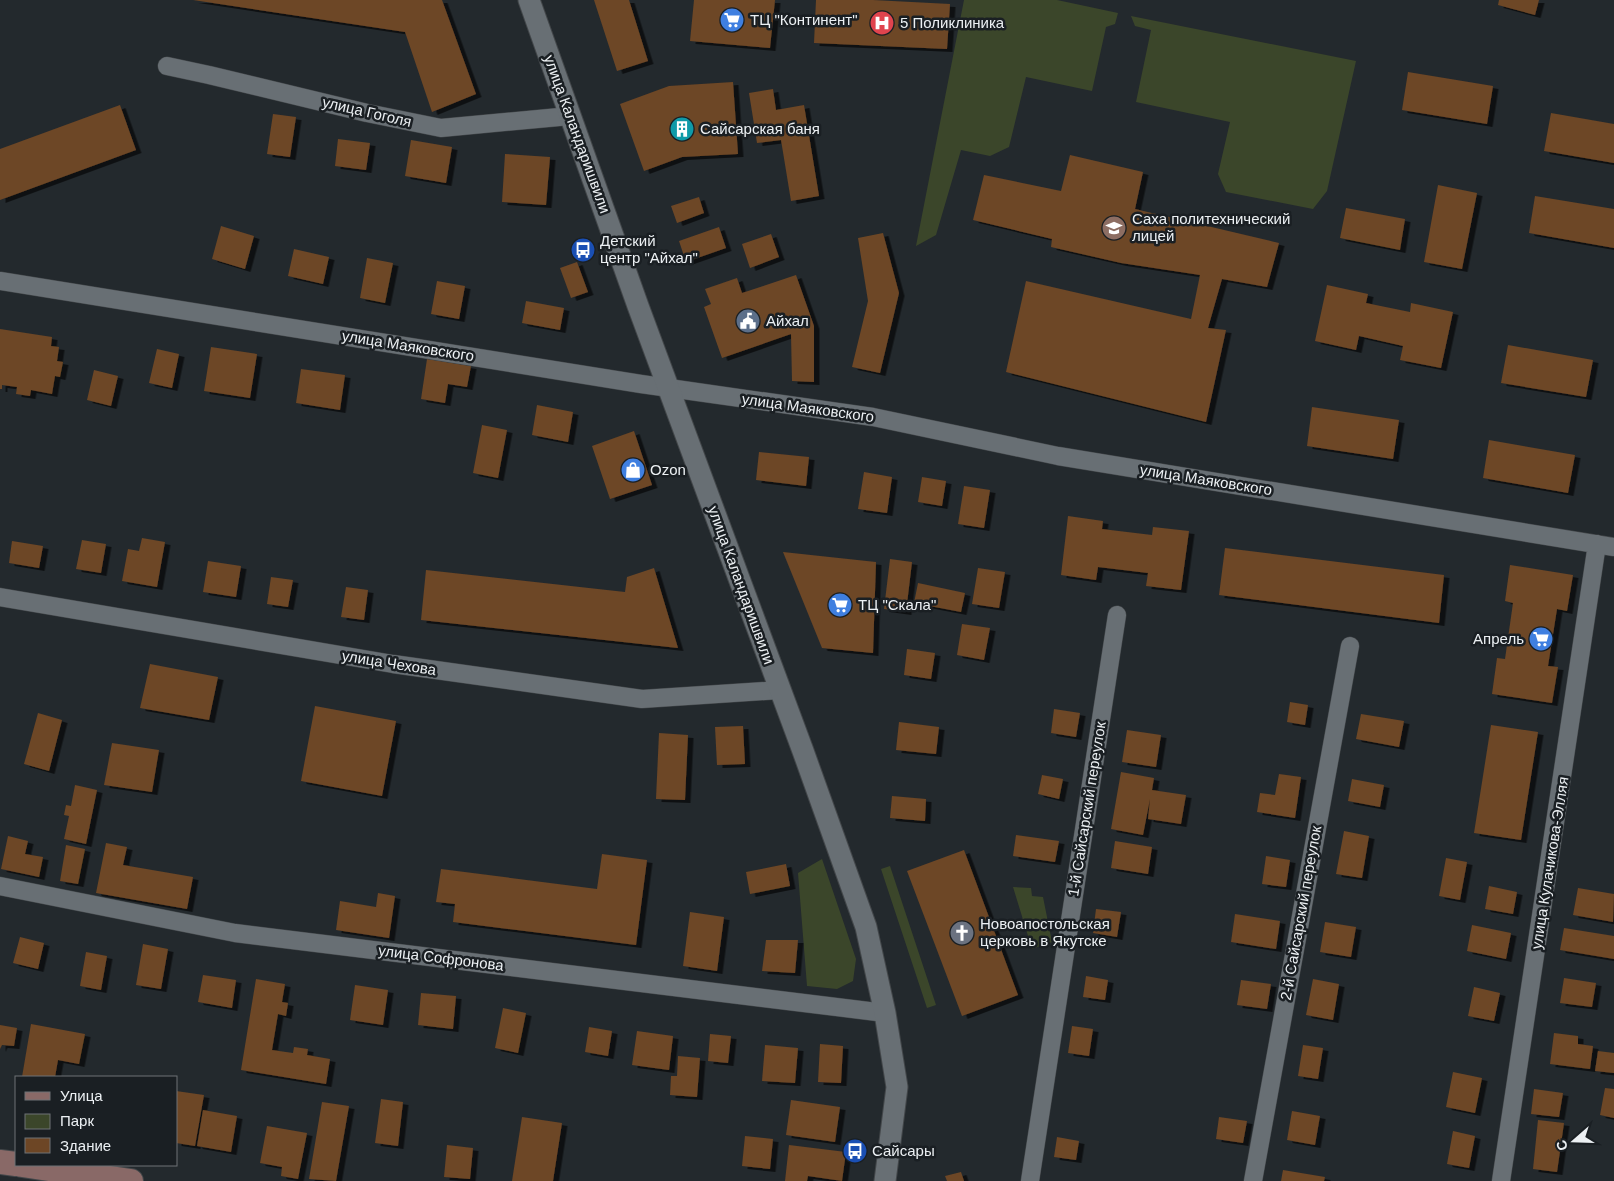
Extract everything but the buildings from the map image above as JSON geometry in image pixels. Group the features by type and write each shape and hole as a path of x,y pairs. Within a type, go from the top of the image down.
{"main road":[{"path":"0,1162 15,1164"},
{"path":"29,1166 131,1181"}],"street":[{"name":"улица Каландаришвили","path":"529,0 668,388 866,927 885,1013 897,1087 885,1181"},
{"name":"улица Гоголя","path":"167,66 367,113 441,128 570,116"},
{"name":"улица Маяковского","path":"0,281 668,388 872,417 1058,456 1606,546"},
{"name":"улица Кулачикова-Элляя","path":"1501,1181 1606,546"},
{"name":"улица Чехова","path":"0,597 393,664 642,699 780,690"},
{"name":"1-й Сайсарский переулок","path":"1030,1181 1117,615"},
{"name":"2-й Сайсарский переулок","path":"1253,1181 1350,646"},
{"name":"улица Софронова","path":"0,886 235,933 885,1013"}],"green space":[{"path":"964,0 1057,0 1118,13 1115,24 1106,27 1092,91 1026,77 1009,147 990,156 961,150 936,235 916,246"},
{"path":"1131,16 1356,61 1327,191 1313,209 1226,192 1218,174 1230,122 1136,102 1151,30 1135,26"},
{"path":"822,859 856,959 853,981 837,989 807,986 798,873"},
{"path":"890,866 936,1005 927,1008 881,869"},
{"path":"1013,887 1031,888 1032,896 1043,897 1052,942 1032,949"}],"place":[{"name":"ТЦ \"Континент\"","path":"732,20"},
{"name":"5 Поликлиника","path":"882,23"},
{"name":"Сайсарская баня","path":"682,129"},
{"name":"Саха политехнический лицей","path":"1114,228"},
{"name":"Детский центр \"Айхал\"","path":"583,250"},
{"name":"Айхал","path":"748,321"},
{"name":"Ozon","path":"633,470"},
{"name":"ТЦ \"Скала\"","path":"840,605"},
{"name":"Апрель","path":"1541,639"},
{"name":"Новоапостольская церковь в Якутске","path":"962,933"},
{"name":"Сайсары","path":"855,1151"}]}
